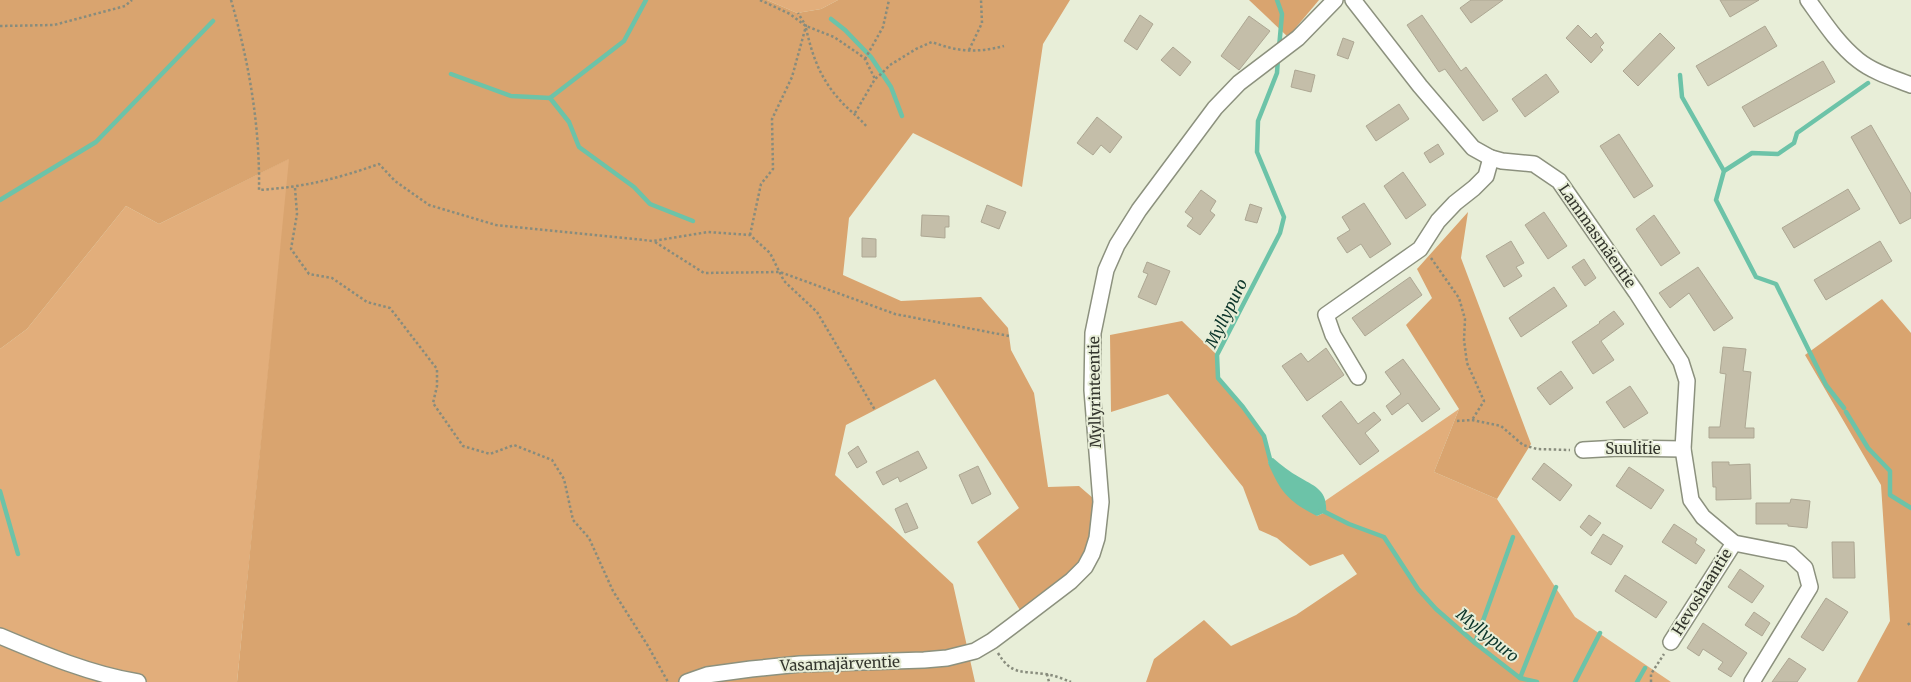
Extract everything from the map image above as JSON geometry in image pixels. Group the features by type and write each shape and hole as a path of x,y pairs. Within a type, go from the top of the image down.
{"street":[{"name":"Myllyrinteentie","path":"992,641 1071,581 1085,567 1092,554 1097,538 1101,502 1092,399 1093,333 1106,270 1117,245 1138,210 1216,108 1239,84 1298,38 1335,0"},
{"name":"Lammasmäentie","path":"1353,0 1420,86 1473,148 1491,158 1502,161 1534,164 1559,181 1636,292 1681,362 1687,381 1683,449 1691,500 1703,517 1734,542"},
{"path":"1808,0 1830,30 1858,60 1871,68 1911,85"},
{"path":"1358,377 1333,335 1326,314 1420,249 1438,221 1455,203 1486,176 1491,158"},
{"name":"Suulitie","path":"1583,450 1619,448 1683,449"},
{"path":"1734,542 1790,554 1805,568 1810,587 1752,682"},
{"name":"Hevoshaantie","path":"1671,642 1734,542"},
{"path":"0,636 70,665 118,679 138,682"},
{"name":"Vasamajärventie","path":"687,682 707,675 800,664 895,662 947,658 975,651 992,641"}],"path":[{"path":"0,26 54,25 125,6 132,0"},
{"path":"231,0 243,40 250,84 259,152 259,190 295,188 334,179 379,164 395,180 429,205 496,225 653,241 708,232 750,235 770,253 784,281 817,312 875,410"},
{"path":"760,0 790,14 806,26 834,37 865,59 875,79"},
{"path":"865,59 884,27 888,0"},
{"path":"968,51 982,23 981,0"},
{"path":"798,13 806,26 818,72 840,100 867,127"},
{"path":"750,235 761,184 773,169 772,119 792,77 806,26"},
{"path":"855,113 875,79 890,65 916,49 932,42 948,48 968,51 984,51 1004,46"},
{"path":"295,188 297,214 291,249 309,274 332,278 367,302 390,308 437,369 437,386 433,403 463,446 490,454 514,445 552,460 564,480 572,520 588,538 617,597 668,682"},
{"path":"653,241 704,273 780,272 896,314 1009,336"},
{"path":"1424,244 1434,264 1459,298 1465,319 1464,340 1467,363 1484,401 1472,420"},
{"path":"1457,420 1472,420 1501,426 1523,445 1537,449 1583,450"},
{"path":"1908,624 1911,627"},
{"path":"992,641 1004,663 1012,669 1048,674 1072,682"},
{"path":"1651,682 1651,674 1671,642"},
{"path":"1048,674 1049,682"}],"shaded area":[{"path":"0,0 767,0 797,13 821,9 838,0 1070,0 1043,44 1022,187 913,133 849,218 843,275 901,301 981,297 1008,328 1011,350 1034,393 1048,487 1079,486 1094,499 1091,530 1085,554 1075,568 1061,582 1020,610 977,542 1019,508 935,379 846,425 835,475 953,584 975,682 237,682 289,159 159,224 126,206 27,329 0,349"},
{"path":"767,0 838,0 821,9 797,13"},
{"path":"1249,0 1319,0 1288,37"},
{"path":"290,158 237,682 0,682 0,349 27,329 126,206 159,224"},
{"path":"1468,212 1461,258 1531,444 1497,499 1434,472 1459,409 1406,325 1432,298 1417,269"},
{"path":"1882,299 1911,333 1911,682 1857,682 1890,621 1881,485 1805,355"},
{"path":"1182,321 1217,355 1218,378 1243,407 1264,436 1269,459 1268,463 1317,516 1326,512 1349,524 1384,537 1418,589 1436,609 1475,643 1520,678 1537,682 1146,682 1154,659 1204,620 1231,646 1296,615 1357,574 1343,554 1310,566 1277,538 1259,530 1243,487 1168,394 1111,412 1110,335"},
{"path":"1459,409 1434,472 1497,499 1575,617 1671,682 1537,682 1520,678 1475,643 1436,609 1418,589 1384,537 1349,524 1326,512 1325,501"}],"water":[{"path":"1273,458 1289,471 1319,490 1325,499 1326,512 1317,516 1299,506 1286,495 1268,463 1269,459"}],"building":[{"path":"1471,0 1503,0 1471,23 1460,8"},
{"path":"1720,0 1759,0 1730,17"},
{"path":"1140,15 1153,24 1137,50 1124,41"},
{"path":"1422,15 1461,71 1466,67 1498,111 1483,121 1445,69 1439,72 1407,25"},
{"path":"1249,16 1270,31 1239,70 1221,56"},
{"path":"1578,25 1591,38 1596,33 1604,43 1600,47 1603,50 1591,63 1566,38"},
{"path":"1765,26 1777,46 1708,86 1696,66"},
{"path":"1660,33 1675,48 1638,86 1623,71"},
{"path":"1343,38 1354,42 1348,59 1337,55"},
{"path":"1173,47 1191,62 1180,76 1161,60"},
{"path":"1823,61 1835,82 1754,127 1742,107"},
{"path":"1295,70 1315,75 1311,92 1291,87"},
{"path":"1546,74 1559,92 1525,117 1512,99"},
{"path":"1399,104 1409,119 1376,141 1366,126"},
{"path":"1097,117 1122,137 1110,153 1101,145 1093,155 1077,143"},
{"path":"1871,125 1911,194 1911,218 1900,224 1851,137"},
{"path":"1619,134 1653,186 1634,198 1600,146"},
{"path":"1438,144 1444,154 1430,163 1424,153"},
{"path":"1403,172 1426,205 1406,219 1384,186"},
{"path":"1848,189 1860,209 1794,248 1782,228"},
{"path":"1201,190 1216,201 1210,211 1215,215 1200,235 1187,226 1193,218 1185,212"},
{"path":"1364,203 1391,244 1370,258 1361,244 1347,253 1337,238 1350,230 1342,217"},
{"path":"1250,204 1262,208 1257,223 1245,220"},
{"path":"987,205 1006,212 999,229 981,222"},
{"path":"1544,212 1567,246 1548,259 1525,225"},
{"path":"922,215 949,216 949,227 945,227 945,238 921,236"},
{"path":"1654,215 1680,253 1661,266 1636,229"},
{"path":"862,238 876,239 876,257 862,257"},
{"path":"1511,241 1524,263 1516,267 1522,276 1504,287 1486,256"},
{"path":"1880,241 1892,261 1826,300 1814,280"},
{"path":"1584,259 1596,278 1585,286 1572,267"},
{"path":"1147,262 1170,271 1156,305 1138,297 1148,274 1143,272"},
{"path":"1698,267 1733,318 1714,331 1689,293 1670,308 1659,293"},
{"path":"1410,277 1422,295 1365,336 1352,318"},
{"path":"1554,287 1567,306 1521,337 1509,318"},
{"path":"1614,311 1624,324 1601,341 1614,360 1593,374 1572,342"},
{"path":"1723,347 1746,349 1743,371 1751,372 1745,428 1754,428 1754,438 1709,438 1709,427 1720,427 1726,374 1720,373"},
{"path":"1326,348 1344,375 1307,401 1282,366 1301,353 1308,362"},
{"path":"1403,359 1440,409 1422,422 1408,403 1392,415 1386,406 1401,394 1385,372"},
{"path":"1561,371 1573,388 1550,405 1537,388"},
{"path":"1630,386 1648,413 1624,428 1606,402"},
{"path":"1341,401 1358,424 1374,412 1381,420 1365,433 1379,451 1360,465 1322,416"},
{"path":"858,446 867,462 857,468 848,453"},
{"path":"918,451 927,468 900,482 898,477 883,485 876,472"},
{"path":"1712,462 1729,462 1729,465 1750,464 1751,499 1716,500 1716,487 1713,487"},
{"path":"1544,463 1572,485 1560,501 1532,479"},
{"path":"978,466 991,494 972,504 959,475"},
{"path":"1629,467 1664,490 1651,509 1616,486"},
{"path":"1791,499 1810,501 1807,528 1788,526 1788,524 1756,524 1756,503 1790,503"},
{"path":"907,503 918,528 905,533 895,509"},
{"path":"1589,515 1601,523 1591,536 1580,527"},
{"path":"1674,524 1697,539 1695,543 1705,550 1696,564 1662,542"},
{"path":"1603,534 1623,546 1611,565 1591,553"},
{"path":"1832,542 1854,542 1855,578 1833,578"},
{"path":"1740,569 1764,586 1752,603 1728,587"},
{"path":"1625,575 1667,602 1656,618 1615,591"},
{"path":"1826,598 1848,612 1823,651 1801,637"},
{"path":"1754,612 1770,623 1762,636 1745,625"},
{"path":"1703,623 1747,653 1731,677 1718,669 1723,662 1703,649 1699,656 1687,648"},
{"path":"1789,658 1806,669 1797,682 1772,682"}],"waterway":[{"path":"451,74 511,96 550,98 624,41 646,0"},
{"name":"Myllypuro","path":"1277,0 1282,14 1279,48"},
{"path":"831,19 845,30 871,57 891,87 902,116"},
{"path":"0,200 96,142 213,21"},
{"name":"Myllypuro","path":"1271,463 1264,436 1243,407 1218,378 1217,355 1280,233 1284,217 1257,152 1258,121 1277,73 1278,58"},
{"path":"1680,75 1682,97 1724,171"},
{"path":"1844,408 1826,385 1776,284 1756,277 1716,200 1724,171 1752,153 1778,154 1794,143 1797,133 1868,83"},
{"path":"550,98 569,122 579,147 634,187 650,204 693,221"},
{"path":"1846,412 1868,448 1890,471 1890,495 1911,508"},
{"path":"0,491 18,554"},
{"name":"Myllypuro","path":"1321,510 1349,524 1384,537 1418,589 1436,609 1475,643 1520,678 1537,682"},
{"path":"1475,643 1513,537"},
{"path":"1520,678 1556,587"},
{"path":"1575,682 1600,633"},
{"path":"1637,682 1645,668"}]}
